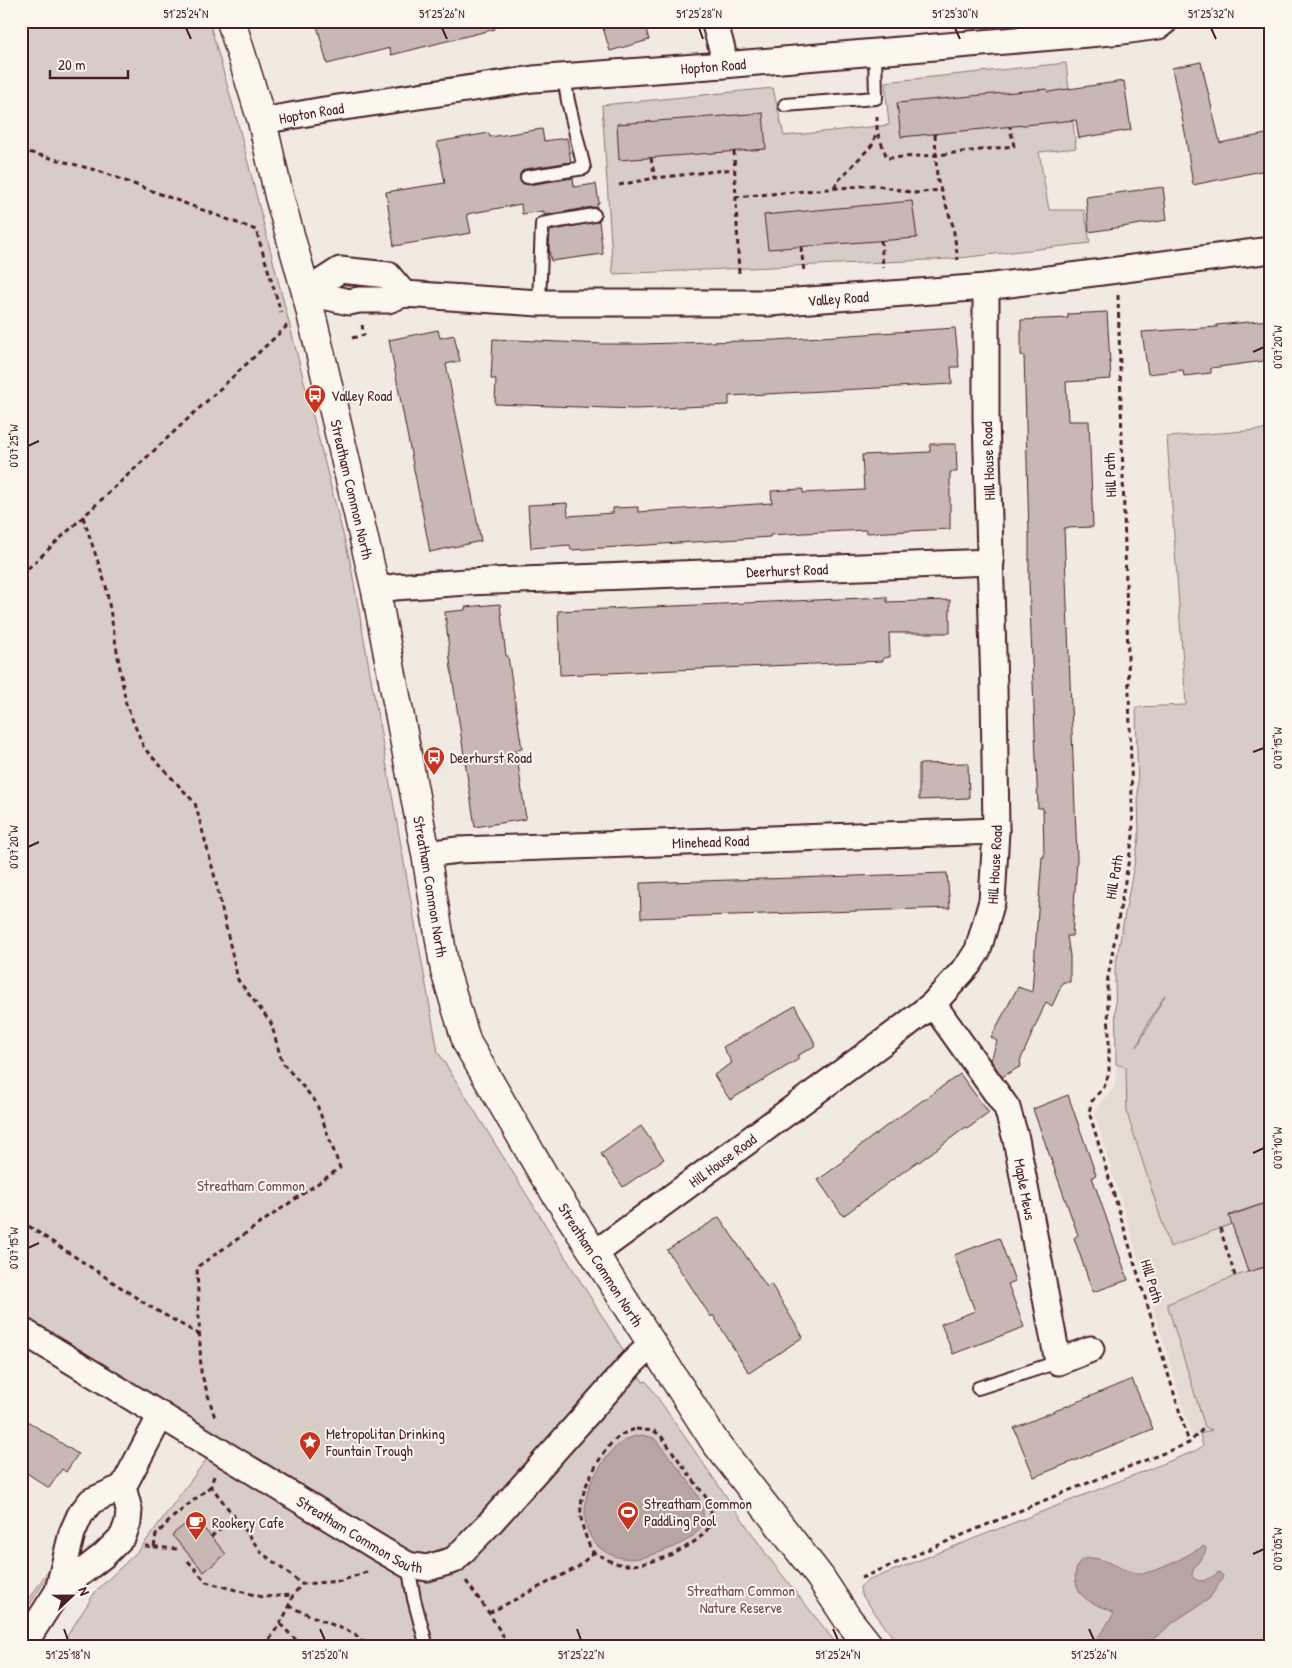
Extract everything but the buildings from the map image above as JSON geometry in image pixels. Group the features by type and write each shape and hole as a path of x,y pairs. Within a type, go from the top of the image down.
{"main road":[{"name":"Streatham Common North","path":"232,21 262,121 279,196 306,292 376,591 426,854 445,971 466,1043 543,1174 715,1442 820,1577 847,1618 870,1647"}],"street":[{"path":"714,21 722,49 723,65"},
{"name":"Hopton Road","path":"262,121 533,79 1122,31 1159,26 1165,21"},
{"name":"Valley Road","path":"306,292 349,302 388,300 404,294 539,303 769,302 986,287 1271,250"},
{"name":"Hill House Road","path":"594,1254 933,1004 969,964 978,950 992,901 996,831 991,562 986,418 986,287"},
{"name":"Deerhurst Road","path":"376,591 395,587 467,582 991,562"},
{"name":"Minehead Road","path":"426,854 458,850 996,831"},
{"name":"Maple Mews","path":"933,1004 1007,1108 1016,1139 1058,1362"},
{"name":"Streatham Common South","path":"21,1330 408,1566 427,1568 454,1560 489,1524 632,1363 652,1344"},
{"path":"1058,1362 1091,1349"},
{"path":"22,1647 58,1591 72,1533 80,1515 91,1501 123,1487 161,1415"},
{"path":"58,1591 104,1555 123,1536 128,1522 129,1510 123,1487"}],"lane":[{"path":"785,105 876,98 875,52"},
{"path":"527,177 584,168 564,77"},
{"path":"539,303 542,224 594,215"},
{"path":"978,1388 1058,1362"},
{"path":"408,1566 414,1599 427,1647"}],"path":[{"path":"876,98 877,131 887,158 937,155 1014,146 1010,127"},
{"path":"834,188 837,182 872,145 877,131"},
{"path":"935,134 937,178 953,226 958,260"},
{"path":"21,150 99,170 256,230 286,327 21,575"},
{"path":"734,151 739,275"},
{"path":"652,158 655,178"},
{"path":"618,185 655,178 734,169"},
{"path":"735,196 875,185 915,192 941,190"},
{"path":"881,240 883,268"},
{"path":"801,247 804,272"},
{"name":"Hill Path","path":"1118,294 1133,836 1107,983 1110,1035 1109,1073 1104,1087 1092,1101 1089,1112 1189,1443"},
{"path":"83,517 106,586 126,704 144,748 195,803 214,874 238,980 271,1023 282,1062 316,1102 340,1168 198,1267 201,1372 216,1423"},
{"path":"21,1221 149,1306 200,1335"},
{"path":"1220,1228 1235,1276"},
{"path":"861,1578 1050,1498 1189,1443 1205,1427"},
{"path":"636,1428 654,1431 661,1436 711,1504 712,1517 708,1527 686,1546 667,1556 641,1565 627,1566 613,1563 594,1552 581,1520 582,1496 586,1485 609,1444 621,1434 636,1428"},
{"path":"154,1546 156,1535 172,1518 212,1486 214,1474"},
{"path":"212,1486 262,1553 302,1584 341,1581 377,1568"},
{"path":"211,1537 234,1518"},
{"path":"142,1545 176,1549"},
{"path":"489,1613 578,1567 594,1552"},
{"path":"454,1560 470,1589 489,1613 510,1647"},
{"path":"188,1561 206,1582 262,1597 293,1596"},
{"path":"265,1647 280,1624 293,1596 302,1584"},
{"path":"288,1606 355,1634 367,1647"},
{"path":"280,1624 303,1647"}],"shaded area":[{"path":"1266,897 1271,1427 1212,1430 1192,1436 1095,1115 1097,1108 1115,1086 1116,1064 1126,1067 1146,1026 1173,982"},
{"name":"Streatham Common Paddling Pool","path":"642,1435 654,1438 690,1483 701,1502 703,1520 697,1532 686,1541 643,1558 629,1559 610,1554 595,1543 586,1525 586,1499 592,1480 614,1449 626,1440"},
{"path":"1204,1546 1206,1548 1205,1552 1194,1568 1192,1576 1202,1581 1209,1579 1219,1572 1223,1576 1209,1599 1175,1621 1144,1647 1087,1647 1103,1631 1114,1613 1086,1599 1078,1589 1075,1576 1081,1560 1089,1558 1103,1560 1132,1572 1140,1573 1156,1570 1173,1563"}],"green space":[{"name":"Streatham Common","path":"21,21 209,21 237,120 350,561 438,1052 643,1382 646,1381 769,1558 839,1647 60,1647 96,1591 140,1549 220,1441 21,1315"},
{"path":"1066,63 1076,148 1039,152 1049,210 1084,210 1090,243 951,259 613,274 602,105 773,88 784,136 889,125 885,82"},
{"path":"1271,429 1271,1201 1229,1215 1232,1224 1170,1247 1127,1113 1126,1067 1116,1064 1115,968 1139,838 1136,707 1186,705 1167,437","holes":["1165,995 1137,1047 1146,1026"]},
{"path":"1271,1265 1271,1647 900,1647 861,1594 860,1587 867,1581 1195,1451 1203,1446 1200,1434 1212,1430 1205,1427 1167,1304 1235,1276"},
{"path":"47,1572 50,1572 21,1618 21,1612"}],"place":[{"name":"Valley Road","path":"315,414"},
{"name":"Deerhurst Road","path":"434,776"},
{"name":"Metropolitan Drinking Fountain Trough","path":"310,1461"},
{"name":"Streatham Common Paddling Pool","path":"628,1531"},
{"name":"Rookery Cafe","path":"196,1541"}],"park label":[{"name":"Streatham Common Nature Reserve","path":"741,1598"}]}
